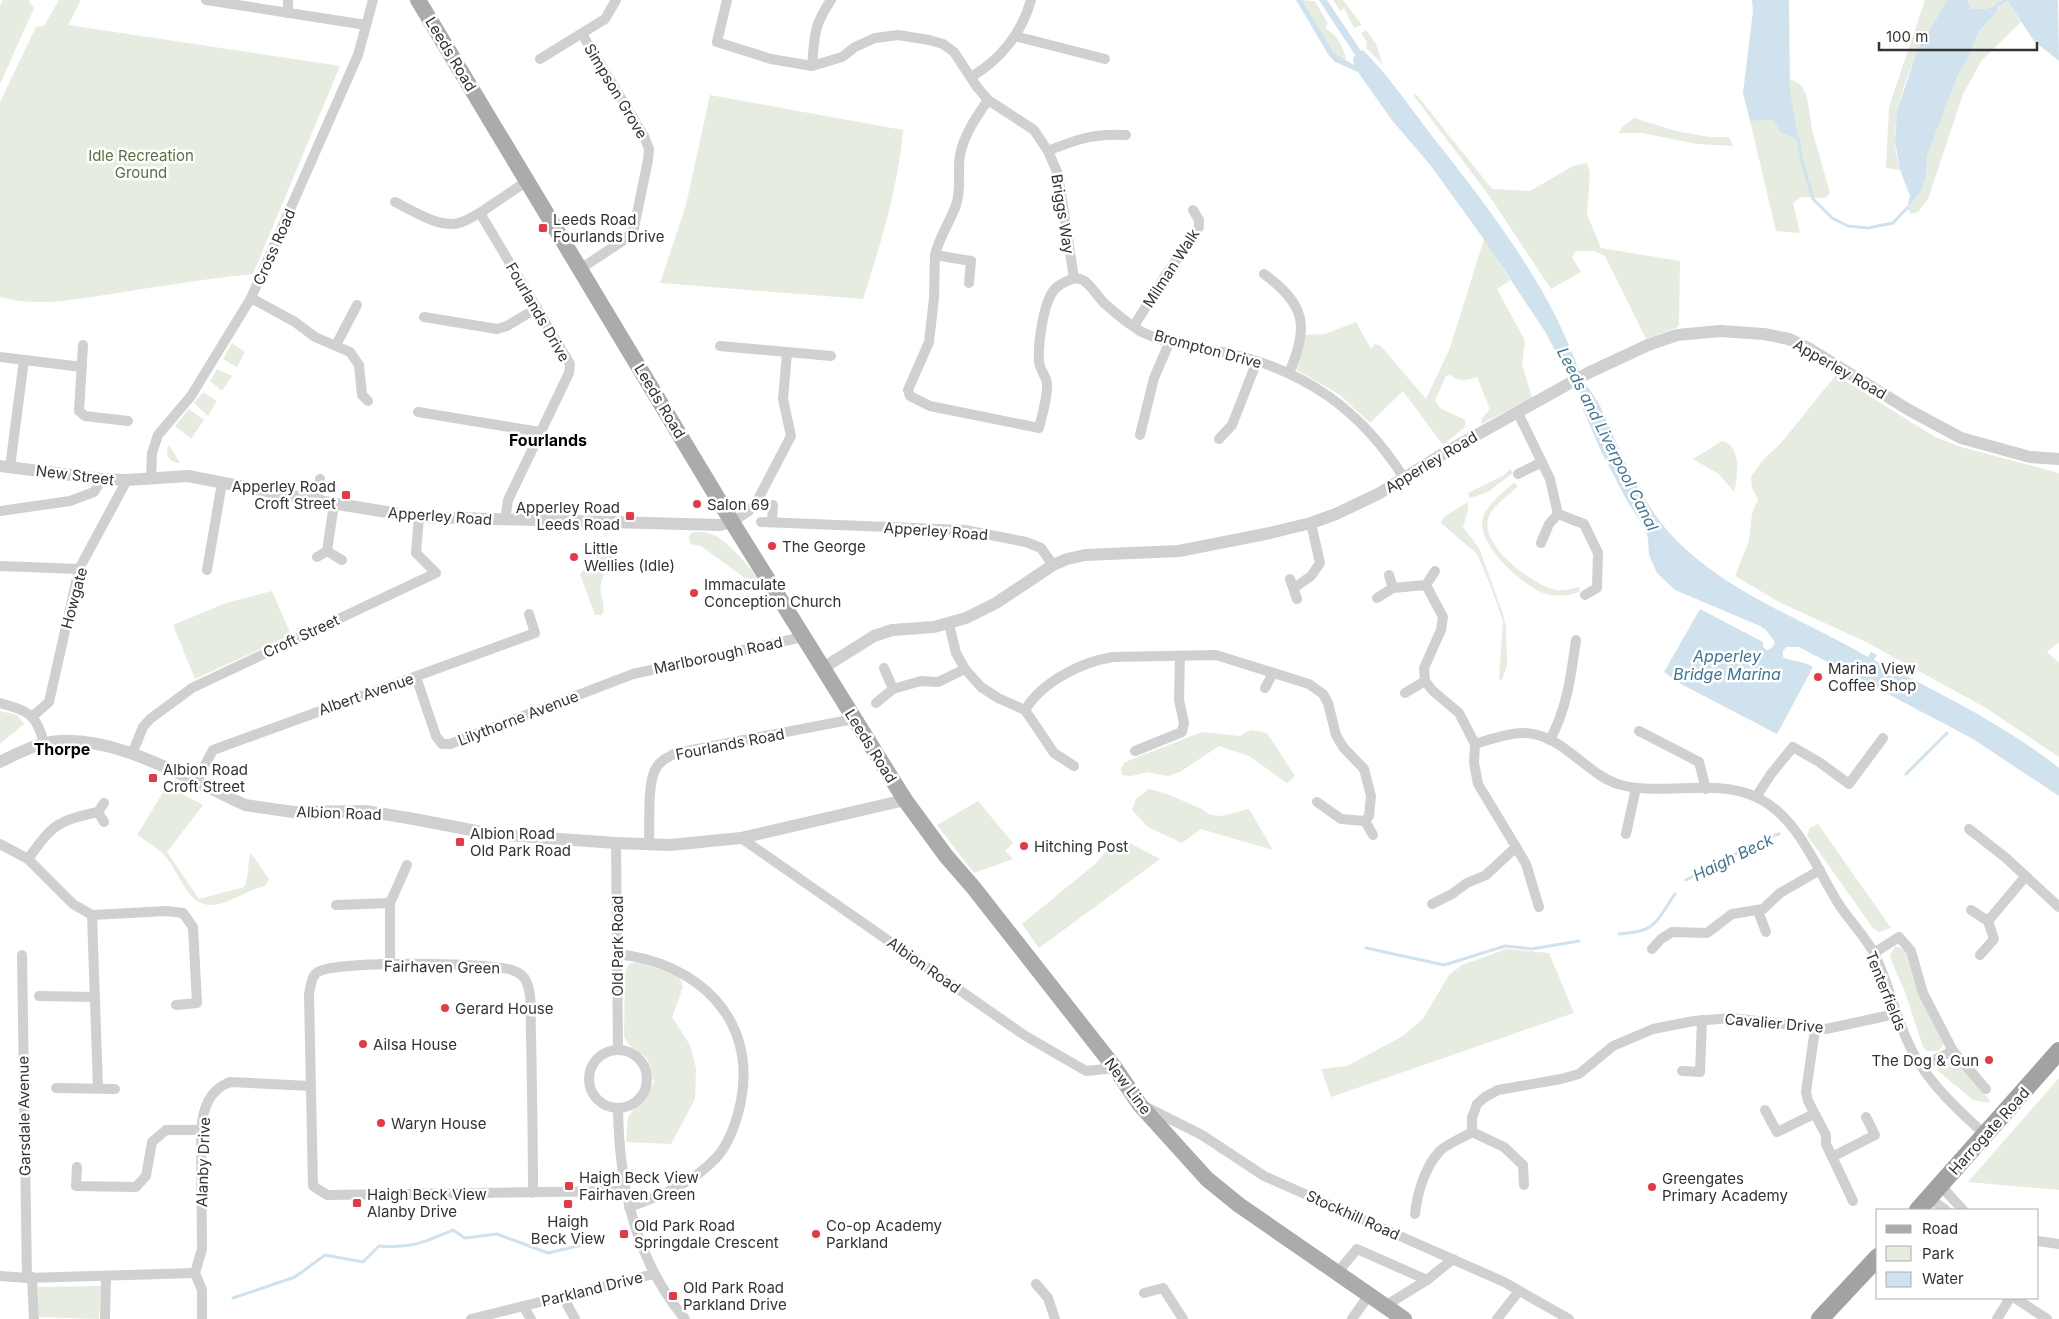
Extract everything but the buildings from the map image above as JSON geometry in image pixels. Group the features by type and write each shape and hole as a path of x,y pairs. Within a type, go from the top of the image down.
{"highway":[{"name":"Harrogate Road","path":"1929,1198 2059,1051"},
{"path":"1820,1319 1876,1258"}],"main road":[{"name":"Leeds Road","path":"418,0 732,522 905,800"},
{"name":"New Line","path":"905,800 946,856 973,887 1115,1068 1140,1105 1207,1179 1240,1205 1404,1319"}],"street":[{"path":"206,0 366,25"},
{"path":"288,0 288,13"},
{"name":"Cross Road","path":"151,478 152,453 158,435 190,396 251,298 358,56 373,0"},
{"name":"Simpson Grove","path":"540,59 605,19 616,0"},
{"path":"727,0 717,42 771,59 812,66 838,58 855,46 875,38 898,35 929,40 942,44 954,52 988,100 966,137 960,155 960,190 956,206 935,255 934,298 929,342 908,390 910,396 930,406 1039,428 1047,383 1039,364 1041,334 1049,299 1055,288 1074,278"},
{"path":"812,66 816,27 831,0"},
{"path":"972,77 987,67 1015,36 1031,0"},
{"name":"Simpson Grove","path":"580,269 627,238 634,228 649,149 644,136 582,34"},
{"path":"1015,36 1106,59"},
{"name":"Briggs Way","path":"988,100 1034,130 1048,151 1058,174 1074,278"},
{"path":"1048,151 1080,138 1102,134 1126,135"},
{"path":"395,202 435,221 447,224 461,223 480,213 527,181"},
{"name":"Milman Walk","path":"1134,326 1164,276 1199,227 1199,220 1193,210"},
{"name":"Fourlands Drive","path":"480,213 570,364 569,373 508,500 504,520"},
{"path":"935,255 971,262 969,283"},
{"path":"1264,274 1290,296 1298,312 1302,333 1299,350 1290,373"},
{"name":"Brompton Drive","path":"1074,278 1082,279 1090,284 1105,303 1140,330 1170,342 1256,361 1290,373 1338,401 1361,421 1404,478"},
{"path":"251,298 295,322 315,337 336,344 350,352 359,365 362,395 368,401"},
{"path":"336,344 358,305"},
{"path":"424,317 498,329 507,326 537,308"},
{"name":"Apperley Road","path":"761,522 965,530 1026,542 1041,548 1053,565 1085,555 1179,551 1311,523 1352,506 1570,382 1648,344 1677,335 1720,331 1764,334 1789,340 1810,349 1909,410 1961,438 2030,458 2059,459"},
{"path":"1140,435 1154,378 1170,342"},
{"path":"83,345 79,411 85,416 128,422"},
{"path":"720,346 832,356"},
{"path":"732,522 749,511 756,503 791,436 783,398 786,353"},
{"path":"0,357 82,368"},
{"path":"5,466 24,360"},
{"path":"1219,439 1232,425 1256,361"},
{"path":"418,412 540,432"},
{"path":"1518,413 1550,479 1558,514"},
{"path":"112,431 113,420"},
{"path":"1518,474 1542,462"},
{"name":"New Street","path":"5,466 102,479 127,480 151,478"},
{"name":"Apperley Road","path":"151,478 188,476 334,504 420,517 720,525 732,522"},
{"path":"0,511 70,501 94,492 102,479"},
{"path":"318,501 320,479"},
{"name":"Howgate","path":"33,716 49,702 79,569 127,480"},
{"path":"207,570 222,483"},
{"path":"327,551 334,504"},
{"path":"772,505 772,522"},
{"path":"1541,543 1549,524 1558,514"},
{"path":"1558,514 1584,524 1598,553 1597,588 1585,596"},
{"name":"Croft Street","path":"132,754 143,727 150,719 192,688 436,573 416,553 420,517"},
{"path":"1297,599 1292,584 1312,576 1320,562 1311,523"},
{"path":"317,557 327,551"},
{"path":"327,551 342,560"},
{"path":"823,668 874,636 892,630 949,624 996,603 1053,565"},
{"path":"0,566 79,569"},
{"path":"1426,585 1434,571"},
{"path":"1390,575 1393,588"},
{"path":"1377,598 1393,588 1426,585"},
{"path":"1426,585 1443,617 1441,630 1424,668 1425,680 1433,691 1459,713 1475,744 1478,784 1526,864 1539,907"},
{"name":"Albert Avenue","path":"196,783 213,750 416,677 534,632 529,614"},
{"path":"949,624 956,654 965,669 982,687 998,698 1025,710 1054,753 1074,766"},
{"name":"Marlborough Road","path":"633,674 803,637"},
{"path":"1550,740 1564,709 1576,640"},
{"path":"1025,710 1034,696 1055,681 1100,659 1113,657 1216,655 1309,684 1322,694 1328,703 1336,735 1364,768 1370,784 1371,807 1369,816 1365,821"},
{"path":"1134,751 1182,732 1184,723 1179,700 1180,656"},
{"path":"884,668 893,689"},
{"path":"876,703 893,689 922,681 938,682 965,669"},
{"path":"1264,688 1273,673"},
{"name":"Lilythorne Avenue","path":"416,677 436,736 442,744 450,744 633,674"},
{"path":"1405,693 1425,680"},
{"path":"0,703 25,710 33,716 39,725 44,743"},
{"name":"Fourlands Road","path":"649,844 652,782 655,770 663,760 676,752 854,719"},
{"path":"1639,731 1698,762 1706,789"},
{"name":"Tenterfields","path":"1475,744 1523,733 1550,740 1573,754 1597,774 1620,784 1636,788 1738,791 1756,797 1777,810 1794,829 1820,870 1834,897 1874,953 1888,988 1902,1032 1921,1066 1946,1099 1985,1135"},
{"path":"1756,797 1771,774 1793,747 1819,762 1849,784 1883,738"},
{"name":"Albion Road","path":"0,762 44,743 77,741 117,747 245,805 261,809 293,812 365,811 414,818 492,834 616,843 670,845 741,838 905,800"},
{"path":"1626,834 1636,788"},
{"path":"1317,802 1341,819 1365,821"},
{"path":"28,859 53,826 66,819 101,808 104,822"},
{"path":"1365,821 1373,835"},
{"path":"1969,829 2006,858 2059,907"},
{"name":"Albion Road","path":"741,838 1024,1035 1086,1071 1115,1068"},
{"name":"Old Park Road","path":"616,843 618,1049"},
{"path":"0,844 28,859 72,904 92,915 167,911 183,913 193,927 197,1003 176,1005"},
{"path":"1432,904 1452,894 1467,883 1486,875 1516,847"},
{"path":"390,965 390,903 407,865"},
{"path":"1652,949 1661,939 1672,932 1707,933 1732,914 1763,910 1780,893 1820,870"},
{"path":"1988,922 2025,877"},
{"path":"336,905 390,903"},
{"path":"1971,910 1988,922 1994,938 1980,955"},
{"path":"1758,911 1766,932"},
{"path":"92,915 98,1088"},
{"path":"1874,953 1899,937 1911,951 1924,994 1953,1051 1986,1089"},
{"path":"617,954 641,956 667,964 688,975 713,997 729,1019 738,1040 744,1087 738,1114 730,1136 718,1156 680,1186 629,1207"},
{"name":"Garsdale Avenue","path":"22,955 29,1277 34,1319"},
{"name":"Fairhaven Green","path":"310,1086 309,994 316,974 320,970 390,965 497,967 513,970 522,975 527,982 533,1098 533,1193"},
{"path":"39,996 95,997"},
{"name":"Cavalier Drive","path":"1472,1132 1472,1118 1477,1104 1498,1090 1579,1074 1613,1046 1634,1036 1667,1025 1702,1020 1755,1019 1815,1029 1852,1025 1895,1014"},
{"path":"1682,1071 1700,1072 1702,1020"},
{"path":"1815,1029 1806,1085 1808,1101 1826,1135 1826,1144 1853,1201"},
{"path":"618,1049 637,1056 644,1064 647,1073 644,1093 637,1101 628,1106 618,1108 600,1102 593,1095 588,1076 596,1059 610,1050 618,1049"},
{"path":"1921,1066 1953,1051"},
{"name":"Alanby Drive","path":"195,1273 202,1249 202,1116 209,1098 218,1086 230,1082 310,1086"},
{"path":"310,1086 313,1186 327,1195 624,1191"},
{"path":"56,1088 115,1088"},
{"name":"Stockhill Road","path":"1140,1105 1202,1135 1264,1176 1453,1259 1519,1291 1569,1319"},
{"path":"618,1108 624,1191 637,1236 654,1274 685,1319"},
{"path":"1765,1110 1777,1132 1814,1114"},
{"path":"1832,1157 1875,1134 1866,1117"},
{"path":"77,1167 76,1186 136,1186 146,1176 152,1142 166,1130 201,1130"},
{"path":"1415,1214 1419,1193 1439,1151 1472,1132 1504,1147 1523,1165 1524,1185"},
{"path":"1929,1198 1945,1209"},
{"path":"1929,1198 1960,1209"},
{"path":"2039,1241 2059,1244"},
{"path":"1337,1273 1357,1249 1426,1280"},
{"path":"1385,1306 1426,1280 1453,1259"},
{"path":"0,1276 106,1276 195,1273 202,1290 202,1319"},
{"name":"Parkland Drive","path":"471,1319 654,1274"},
{"path":"105,1319 106,1276"},
{"path":"1036,1284 1048,1298 1055,1319"},
{"path":"1144,1293 1163,1288 1183,1319"},
{"path":"1497,1319 1519,1291"},
{"path":"1352,1319 1369,1295"},
{"path":"564,1297 575,1319"},
{"path":"1997,1319 2009,1299"},
{"path":"2017,1299 2048,1319"},
{"path":"523,1306 530,1319"}],"green space":[{"path":"3,0 28,0 34,8 0,84 0,5"},
{"name":"Idle Recreation Ground","path":"59,0 81,0 68,25 340,66 253,274 66,300 27,302 0,297 0,102 36,27 44,26"},
{"path":"1302,0 1315,1 1328,24 1325,28 1339,42 1346,59 1344,60 1334,53"},
{"path":"1333,0 1343,0 1362,25 1354,28 1344,8 1340,11"},
{"path":"1925,0 1947,0 1911,67 1899,103 1895,140 1900,170 1886,168 1889,107"},
{"path":"1968,0 2007,0 2021,22 1982,60 1963,94 1928,199 1918,212 1911,214 1907,208 1921,191 1926,176 1927,156 1960,70 1968,59 1979,31 1997,11 1996,5 1985,9 1971,9"},
{"path":"1366,30 1376,44 1383,65 1366,48 1367,42 1361,33"},
{"path":"1790,79 1801,85 1807,97 1812,130 1830,193 1826,198 1801,197 1793,203 1800,233 1776,231 1750,121 1774,120 1790,91"},
{"path":"1415,93 1492,189 1530,191 1573,166 1587,163 1590,172 1587,214 1601,248 1680,261 1679,325 1676,328 1646,339 1605,256 1594,251 1576,251 1572,257 1581,272 1551,289 1490,197 1414,96"},
{"path":"710,95 903,130 893,194 863,299 660,283 686,205"},
{"path":"1634,118 1676,131 1709,137 1729,137 1733,146 1697,144 1642,133 1619,133 1622,127"},
{"path":"1484,239 1510,280 1497,289 1525,341 1522,364 1532,398 1481,424 1482,418 1490,409 1477,377 1463,380 1454,378 1451,375 1446,376 1435,400 1440,408 1465,420 1465,427 1443,445 1403,391 1370,423 1340,395 1295,369 1304,335 1325,334 1356,322 1371,349 1375,344 1381,346 1426,399 1450,348"},
{"path":"232,343 245,352 237,367 223,359"},
{"path":"217,369 232,376 222,391 210,381"},
{"path":"1836,375 1935,437 1961,447 2059,473 2059,642 2047,652 2059,663 2059,757 1986,708 1866,642 1781,603 1735,576 1749,541 1752,514 1758,499 1752,488 1751,477 1762,461 1781,443"},
{"path":"203,392 217,401 208,416 194,403"},
{"path":"189,409 204,420 191,439 175,426"},
{"path":"1722,441 1733,449 1736,455 1737,479 1734,492 1719,474 1693,459"},
{"path":"169,445 180,463 170,460 168,457"},
{"path":"1510,469 1513,473 1488,492 1470,498 1468,493 1504,475"},
{"path":"1513,483 1517,487 1496,506 1488,519 1488,529 1492,540 1509,562 1532,579 1555,590 1579,587 1580,591 1557,596 1543,593 1524,582 1504,564 1488,542 1483,532 1483,516 1494,501"},
{"path":"1468,502 1468,510 1463,527 1479,548 1506,627 1507,665 1502,680 1499,679 1503,621 1489,582 1477,554 1441,523 1444,517"},
{"path":"693,532 711,534 721,539 740,557 760,582 756,586 701,546 690,544 689,536"},
{"path":"611,541 618,548 617,553 605,573 600,587 604,607 602,615 595,615 580,574"},
{"path":"272,591 291,635 195,679 173,625 226,603"},
{"path":"0,711 17,715 24,724 0,744"},
{"path":"1250,730 1267,733 1295,776 1287,783 1249,756 1219,746 1180,772 1168,776 1147,772 1131,776 1122,775 1121,768 1125,762 1202,732 1240,736"},
{"path":"167,786 203,805 167,852 199,899 244,887 251,853 269,879 265,886 231,900 210,905 202,904 189,893 165,856 137,835"},
{"path":"1149,789 1167,794 1202,809 1210,815 1222,816 1249,809 1273,850 1201,829 1182,843 1148,827 1132,810 1136,799"},
{"path":"978,801 1013,843 1005,851 1013,859 974,873 937,825"},
{"path":"1818,824 1891,928 1879,932 1873,928 1807,835 1810,828"},
{"path":"1124,840 1160,859 1039,948 1022,924 1095,864 1114,842"},
{"path":"1895,946 1905,950 1920,992 1944,1044 1938,1051 1927,1051 1923,1047 1905,992 1891,960 1890,955"},
{"path":"1506,949 1549,953 1574,1013 1331,1097 1321,1069 1347,1066 1403,1036 1423,1019 1449,975 1462,965"},
{"path":"638,962 679,976 683,987 672,1017 690,1045 696,1068 695,1099 671,1144 626,1142 628,1117 654,1083 647,1058 628,1044 624,1036 625,972 629,964"},
{"path":"1945,1062 1952,1063 1965,1070 1990,1101 1988,1103 1973,1100 1938,1071 1938,1067"},
{"path":"2059,1078 2059,1190 1968,1182"},
{"path":"101,1286 99,1319 39,1317 38,1287"}],"water":[{"path":"1296,0 1302,0 1334,53 1354,65 1353,58 1355,55 1319,0 1327,0 1361,51 1363,50 1373,60 1390,81 1498,223 1529,269 1556,317 1582,377 1599,403 1633,478 1653,512 1677,541 1698,560 1744,591 1868,657 1871,652 1877,655 1874,660 1993,723 2038,752 2059,768 2059,796 1973,739 1799,647 1786,647 1783,651 1783,657 1813,667 1777,734 1681,684 1664,672 1700,609 1763,642 1763,647 1767,650 1772,648 1775,642 1766,630 1760,626 1675,590 1657,573 1649,555 1648,538 1643,525 1627,501 1601,451 1579,400 1581,394 1571,370 1563,366 1546,333 1483,238 1431,166 1391,119 1358,72 1335,62 1328,54"},
{"path":"1752,0 1789,0 1790,91 1798,139 1780,132 1774,120 1750,121 1743,93 1753,11"},
{"path":"1947,0 1968,0 1971,9 1985,9 1997,5 1997,11 1979,31 1968,59 1960,70 1927,156 1926,176 1921,191 1907,208 1910,196 1900,170 1895,141 1897,111 1917,51"},
{"path":"2007,0 2058,0 2059,61 2034,41"}],"waterway":[{"path":"1997,5 2006,0"},
{"path":"1798,139 1802,162 1813,199 1832,218 1848,226 1868,228 1893,223 1907,208"},
{"name":"Haigh Beck","path":"1906,774 1947,733"},
{"name":"Haigh Beck","path":"1686,880 1766,838 1779,834"},
{"name":"Haigh Beck","path":"1619,934 1641,931 1648,928 1658,919 1675,894"},
{"name":"Haigh Beck","path":"1366,948 1444,965 1505,946 1532,949 1579,941"},
{"name":"Haigh Beck","path":"233,1298 295,1277 325,1255 363,1262 379,1246 390,1247 417,1244 453,1230 465,1238 497,1234 548,1253 603,1240"}],"place":[{"name":"Leeds Road Fourlands Drive","path":"543,228"},
{"name":"Apperley Road Croft Street","path":"346,495"},
{"name":"Salon 69","path":"697,504"},
{"name":"Apperley Road Leeds Road","path":"630,516"},
{"name":"The George","path":"772,546"},
{"name":"Little Wellies (Idle)","path":"574,557"},
{"name":"Immaculate Conception Church","path":"694,593"},
{"name":"Marina View Coffee Shop","path":"1818,677"},
{"name":"Albion Road Croft Street","path":"153,778"},
{"name":"Albion Road Old Park Road","path":"460,842"},
{"name":"Hitching Post","path":"1024,846"},
{"name":"Gerard House","path":"445,1008"},
{"name":"Ailsa House","path":"363,1044"},
{"name":"The Dog & Gun","path":"1989,1060"},
{"name":"Waryn House","path":"381,1123"},
{"name":"Haigh Beck View Fairhaven Green","path":"569,1186"},
{"name":"Greengates Primary Academy","path":"1652,1187"},
{"name":"Haigh Beck View Alanby Drive","path":"357,1203"},
{"name":"Haigh Beck View","path":"568,1204"},
{"name":"Old Park Road Springdale Crescent","path":"624,1234"},
{"name":"Co-op Academy Parkland","path":"816,1234"},
{"name":"Old Park Road Parkland Drive","path":"673,1296"}],"district":[{"name":"Fourlands","path":"548,440"},
{"name":"Thorpe","path":"62,749"}],"water label":[{"name":"Leeds and Liverpool Canal","path":"1608,439"},
{"name":"Apperley Bridge Marina","path":"1727,665"}]}
